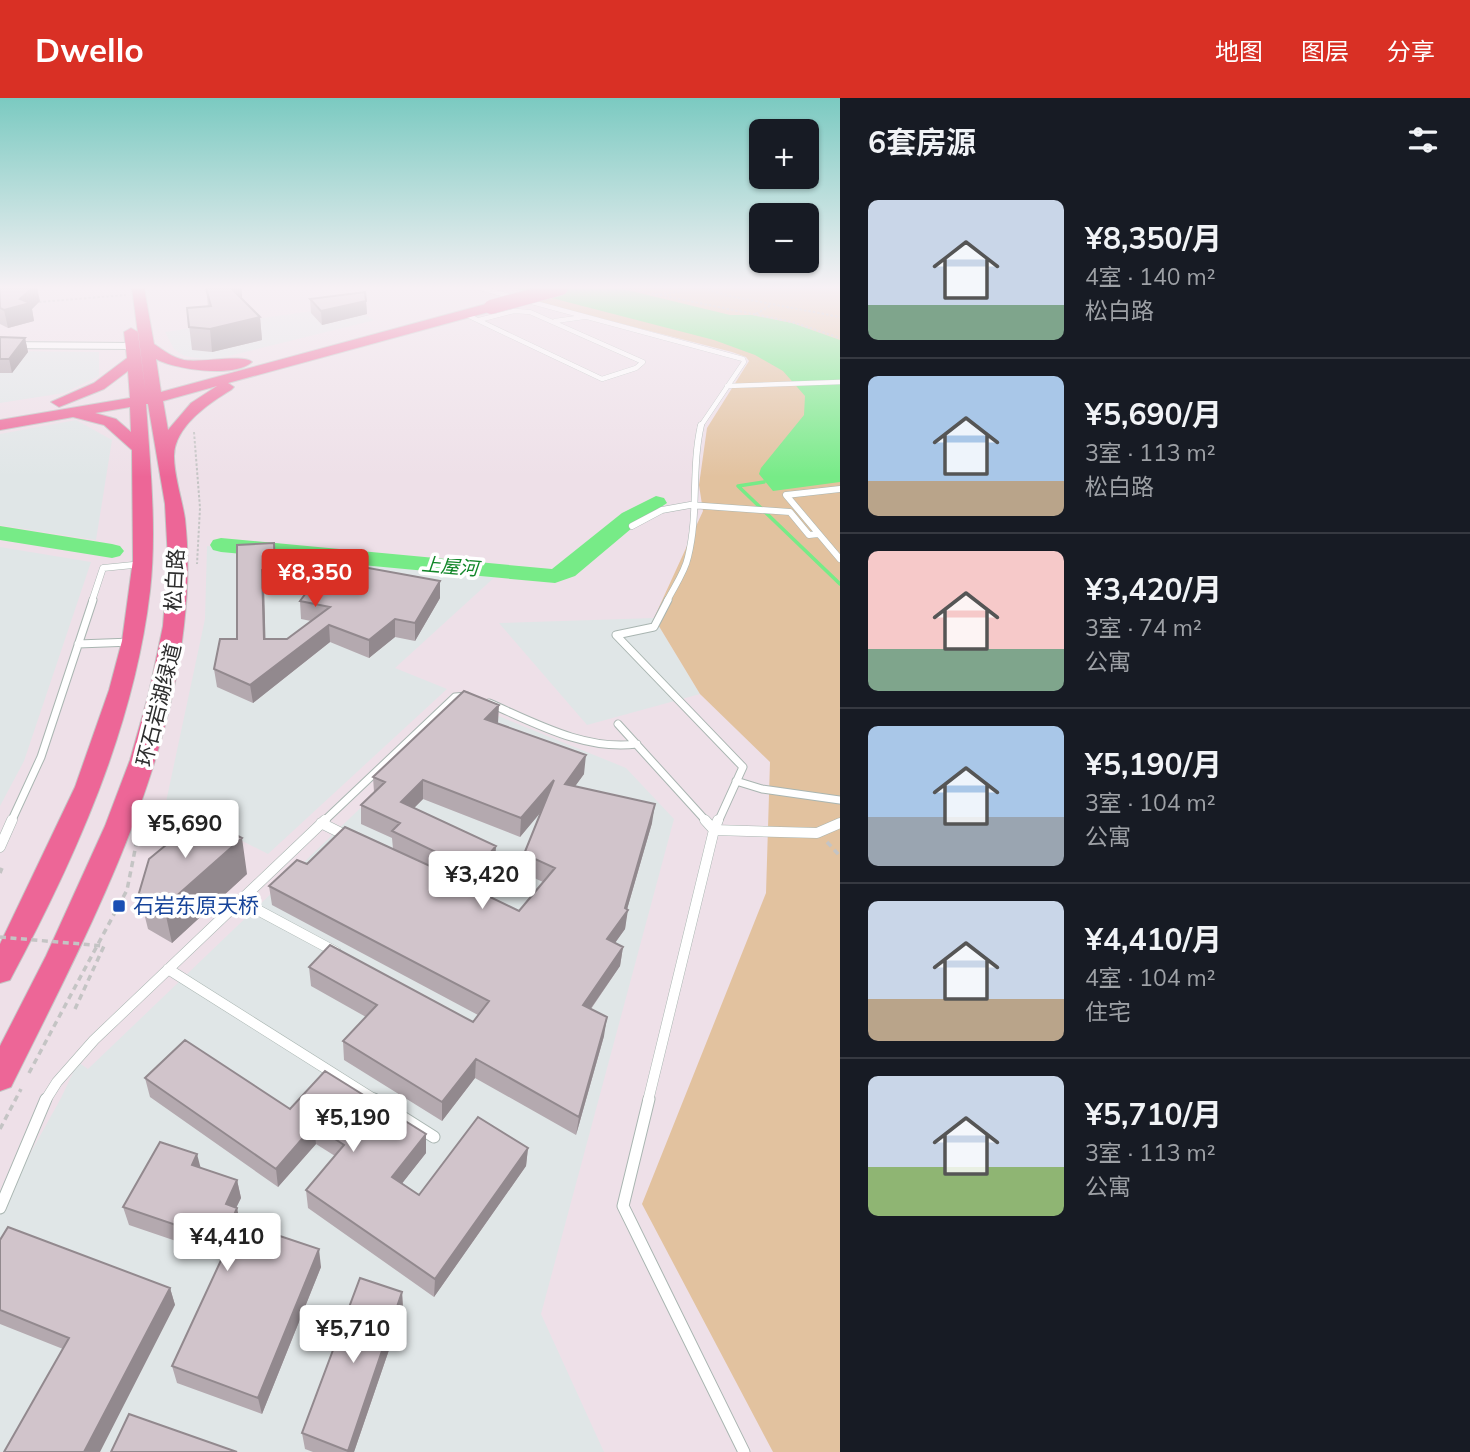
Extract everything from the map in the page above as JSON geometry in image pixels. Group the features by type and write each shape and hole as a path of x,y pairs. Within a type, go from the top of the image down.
{"main road":[{"path":"146,394 149,351"},
{"path":"154,351 186,363 222,365 250,362"},
{"path":"146,394 290,351"},
{"path":"0,412 59,408 146,394 340,351"},
{"path":"0,425 59,408 105,383 133,353 146,394"},
{"path":"165,455 174,433 199,403 227,386 268,369"},
{"name":"松白路","path":"0,972 80,803 110,722 132,642 143,564 140,449 146,394"},
{"name":"松白路","path":"0,1077 74,927 102,862 140,762 155,709 174,619 178,562 176,512 165,455 146,394"},
{"path":"59,408 104,419 140,449"}],"street":[{"path":"103,351 133,353"}],"lane":[{"path":"543,351 602,379 636,368 643,362 619,351"},
{"path":"716,351 741,358 744,362 701,426 693,486 696,505 688,559 654,627 616,635 743,767 714,830 623,1206 744,1452"},
{"path":"727,386 840,382"},
{"path":"840,489 786,495 840,559"},
{"path":"632,526 656,510 696,505 790,512 809,535 818,534"},
{"path":"0,847 41,757 103,568 143,564"},
{"path":"78,644 132,642"},
{"path":"0,1208 47,1099 57,1082 94,1040 455,697 472,696"},
{"path":"485,701 596,745 615,748 637,744"},
{"path":"618,724 714,830 817,833 840,823"},
{"path":"736,781 752,788 840,800"},
{"path":"321,823 356,841"},
{"path":"240,900 349,960"},
{"path":"168,969 434,1136"}],"path":[{"path":"197,423 193,435 200,508 197,570"},
{"path":"0,1129 127,890 140,831"},
{"path":"817,833 840,856"},
{"path":"0,937 104,946 75,1009"}],"shaded area":[{"path":"0,351 99,352 99,376 64,393 0,403"},
{"path":"177,351 249,351 203,359 184,356"},
{"path":"729,351 840,351 840,1452 773,1452 642,1204 766,893 770,762 700,694 654,618 703,511 699,485 707,428 749,361 746,357"},
{"path":"745,351 840,351 840,482 773,491 759,474 804,415 805,396 783,371"},
{"path":"76,420 112,440 96,540 0,525 0,434"},
{"path":"207,546 497,575 395,668 447,689 268,854 166,802 205,619"},
{"path":"0,547 91,562 24,761 0,806"},
{"path":"654,618 700,694 587,725 499,623"},
{"path":"469,704 626,768 674,819 541,1314 604,1452 0,1452 0,1208 78,1062 88,1069"}],"building":[{"path":"0,351 15,351 9,359 0,359"},
{"path":"274,543 275,569 262,570 264,639 287,639 330,607 300,601 330,561 440,581 415,623 395,619 369,640 329,625 250,685 214,669 220,639 237,639 237,545"},
{"path":"464,691 499,705 485,719 586,755 565,784 655,804 625,908 628,910 607,939 623,947 583,1005 607,1017 579,1117 476,1059 442,1102 343,1041 377,1005 309,967 330,945 473,1022 489,1001 269,886 297,860 307,864 345,827 465,882 463,884 519,911 555,868 524,854 554,780 521,818 423,780 401,802 496,846 475,871 392,831 400,823 361,805 385,782 373,777"},
{"path":"200,817 242,838 164,907 139,893 149,859"},
{"path":"185,1040 290,1109 325,1071 426,1134 392,1177 419,1195 478,1117 528,1148 435,1279 306,1190 344,1145 314,1125 276,1169 145,1078"},
{"path":"160,1142 197,1154 192,1165 237,1180 226,1204 237,1208 232,1220 319,1249 258,1398 172,1366 229,1243 123,1207"},
{"path":"8,1227 170,1288 84,1452 4,1452 69,1338 0,1310 0,1240"},
{"path":"360,1278 402,1292 348,1451 302,1433"},
{"path":"129,1414 237,1452 111,1452"}],"waterway":[{"path":"764,482 738,486 840,584"},
{"name":"上屋河","path":"221,545 555,576 567,571 630,518 656,503"},
{"name":"上屋河","path":"0,533 112,551"}],"place":[{"name":"石岩东原天桥","path":"119,906"}]}
